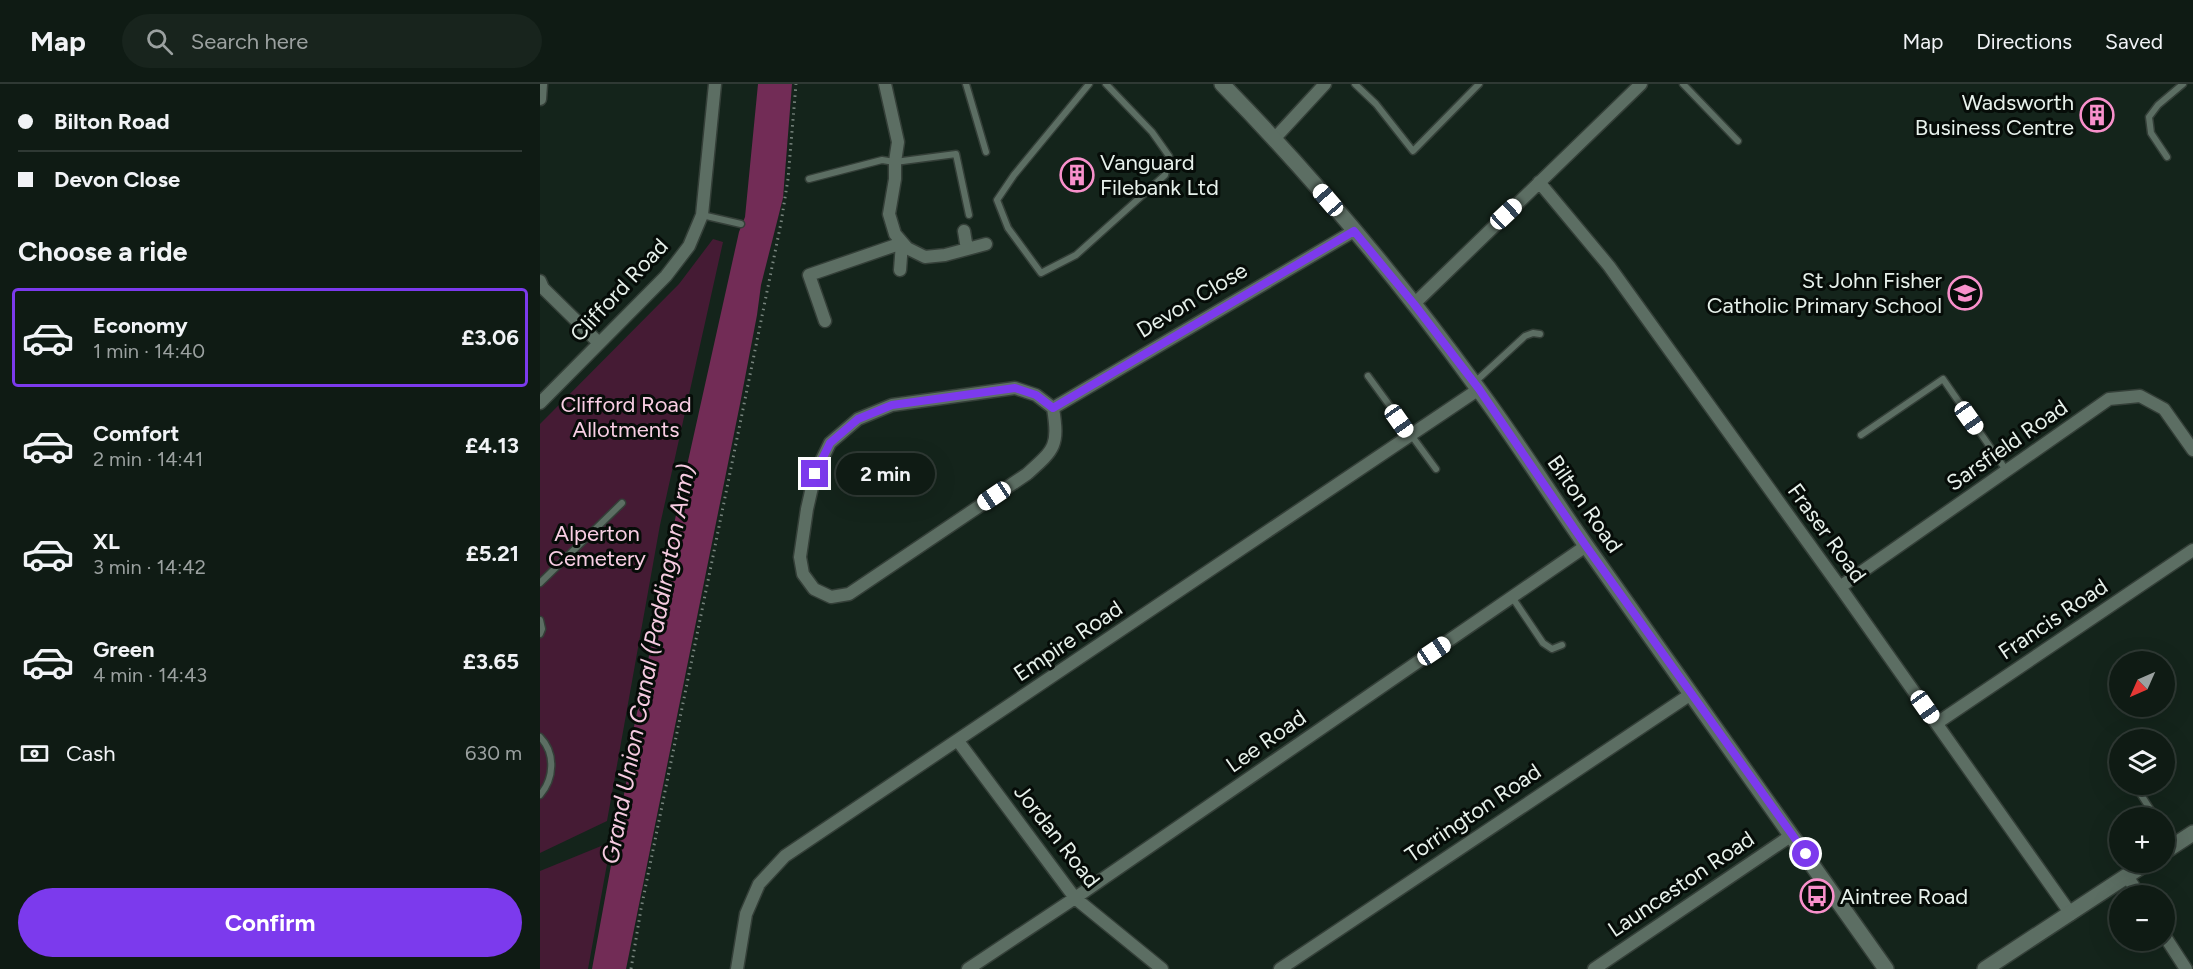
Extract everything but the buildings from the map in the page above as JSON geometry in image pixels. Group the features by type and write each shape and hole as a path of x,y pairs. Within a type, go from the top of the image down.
{"street":[{"path":"540,99 542,84"},
{"name":"Clifford Road","path":"540,403 666,276 689,246 702,215 715,84"},
{"path":"885,84 898,142 889,214 895,234 907,248 926,257 945,255 986,244"},
{"name":"Bilton Road","path":"1222,84 1275,138 1354,231 1414,304 1476,386 1586,546 1886,969"},
{"path":"1275,138 1326,84"},
{"path":"1414,304 1641,84"},
{"name":"Fraser Road","path":"1539,183 1609,266 2071,914"},
{"path":"964,231 967,249"},
{"name":"Devon Close","path":"1053,408 1354,231"},
{"path":"900,270 902,243"},
{"path":"825,321 809,275 902,243"},
{"path":"540,281 543,288 599,343"},
{"name":"Empire Road","path":"737,969 746,914 759,884 785,856 1410,436 1476,386"},
{"path":"1015,388 1036,395 1053,408 1057,432 1050,453 1028,474 849,594 831,597 814,589 803,574 800,557 815,474 830,443 858,419 892,405 1015,388"},
{"name":"Sarsfield Road","path":"1840,587 2109,399 2140,396 2164,409 2193,450"},
{"name":"Lee Road","path":"968,969 1075,898 1586,546"},
{"name":"Francis Road","path":"1937,723 2193,550"},
{"name":"Torrington Road","path":"1280,969 1423,871 1691,694"},
{"name":"Jordan Road","path":"958,741 1075,898 1162,969"},
{"path":"2175,845 2193,833"},
{"name":"Launceston Road","path":"1594,969 1792,835"},
{"path":"1985,969 2132,873"},
{"path":"2127,876 2133,885"},
{"path":"2175,951 2187,969"}],"lane":[{"path":"966,84 986,152"},
{"path":"1089,84 1014,175 997,200 1008,228 1041,273 1076,255 1165,175 1169,156 1152,132 1106,84"},
{"path":"1355,84 1376,104 1413,151 1479,84"},
{"path":"1683,84 1738,141"},
{"path":"2167,157 2151,133 2149,117 2158,105 2183,84"},
{"path":"809,179 882,160 895,162 956,154 969,215"},
{"path":"702,215 741,224"},
{"path":"1476,386 1525,336 1533,333 1540,334"},
{"path":"1368,376 1436,469"},
{"path":"1861,435 1942,380 2006,471"},
{"path":"540,583 622,503"},
{"path":"1512,597 1543,643 1552,649 1562,645"},
{"path":"540,620 542,629 540,634"},
{"path":"540,737 546,743 552,758 551,772 540,795"}],"path":[{"path":"631,969 641,909 781,223 788,179 796,84"}],"green space":[{"name":"Alperton Cemetery","path":"713,239 723,242 660,525 607,821 540,853 540,424 679,284"},
{"path":"611,842 588,969 540,969 540,871"}],"water":[{"name":"Grand Union Canal (Paddington Arm)","path":"758,84 792,84 783,198 761,285 740,404 626,969 592,969 627,778 624,772 646,672 668,551 739,232 745,217"}],"place":[{"name":"Wadsworth Business Centre","path":"2097,115"},
{"name":"Vanguard Filebank Ltd","path":"1077,175"},
{"name":"St John Fisher Catholic Primary School","path":"1965,293"},
{"name":"Aintree Road","path":"1817,896"}],"route":[{"path":"815,474 830,443 858,419 892,405 1015,388 1036,395 1053,408 1354,231 1479,389 1586,546 1806,854"}],"park label":[{"name":"Clifford Road Allotments","path":"626,416"}]}
